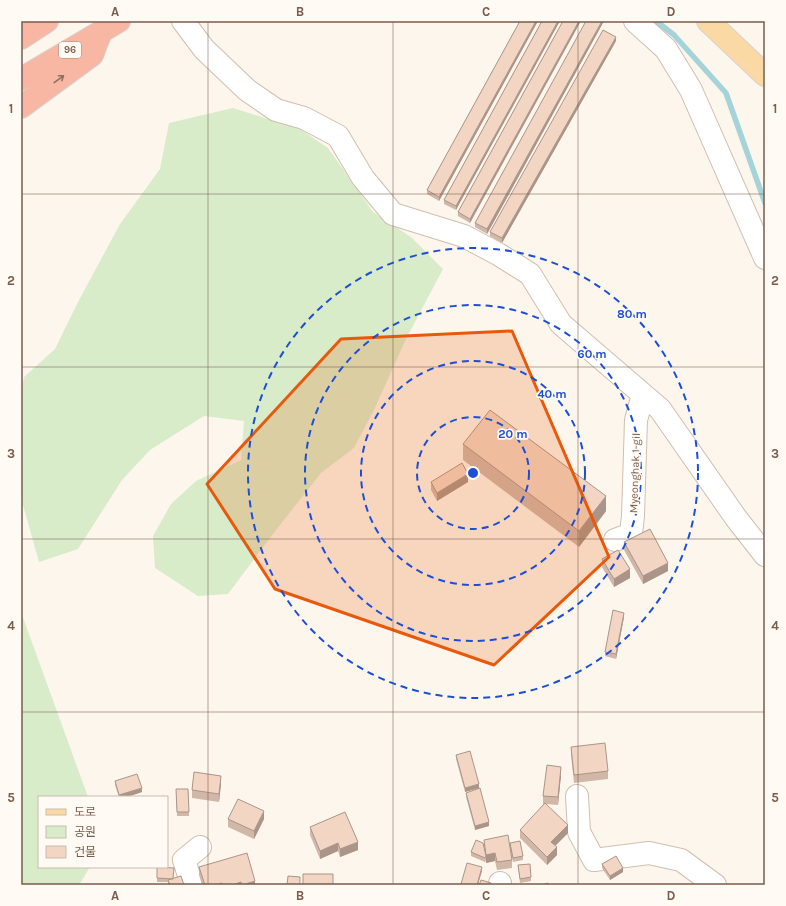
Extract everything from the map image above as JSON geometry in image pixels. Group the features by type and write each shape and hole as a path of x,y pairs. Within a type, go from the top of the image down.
{"highway":[{"path":"21,38 47,21"},
{"path":"24,104 92,55 110,26"},
{"name":"96","path":"21,79 110,26"}],"main road":[{"path":"708,21 765,75"}],"street":[{"path":"183,21 204,49 247,90 276,110 304,118 338,136 363,178 392,214 464,236 530,274 561,324 660,409 736,518 765,555"},
{"path":"635,21 666,49 691,90 765,258"},
{"name":"Myeonghak 1-gil","path":"615,540 631,534 636,420 643,395"},
{"path":"577,796 579,832 594,860 649,853 681,860 715,885"},
{"path":"192,885 184,860 200,847"}],"highlighted area":[{"path":"512,331 609,557 494,665 275,589 207,484 341,339"}],"green space":[{"path":"233,108 300,129 328,148 373,212 411,237 443,269 406,339 374,410 354,448 321,473 228,594 198,596 155,568 153,536 171,504 196,481 241,460 244,421 204,416 150,450 122,480 78,549 39,562 21,498 21,390 24,377 55,349 78,302 120,224 160,169 169,123"},
{"path":"21,612 88,796 38,796 38,868 89,868 79,885 21,885"}],"building":[{"path":"520,21 536,21 439,197 427,190"},
{"path":"542,21 558,21 456,206 444,200"},
{"path":"563,21 579,21 470,219 458,212"},
{"path":"586,21 602,21 487,229 475,223"},
{"path":"603,30 616,37 502,238 490,232"},
{"path":"490,410 606,496 579,531 463,444"},
{"path":"462,463 468,474 437,493 431,482"},
{"path":"650,529 668,563 643,576 624,542"},
{"path":"618,550 630,569 614,579 602,559"},
{"path":"613,610 624,613 616,654 605,652"},
{"path":"605,743 608,771 574,775 571,747"},
{"path":"470,751 479,784 465,788 456,755"},
{"path":"547,765 561,767 558,797 543,796"},
{"path":"194,772 221,776 219,794 192,790"},
{"path":"137,774 142,788 119,795 115,781"},
{"path":"480,788 489,822 475,826 466,793"},
{"path":"176,789 188,789 189,812 177,812"},
{"path":"238,799 264,811 254,831 228,819"},
{"path":"545,803 568,825 551,842 557,847 547,857 520,830"},
{"path":"345,812 358,842 340,849 338,843 320,851 310,827"},
{"path":"508,835 512,860 497,862 495,853 486,855 484,840"},
{"path":"476,840 483,843 486,856 485,858 471,852"},
{"path":"520,841 523,856 513,858 510,843"},
{"path":"247,853 255,881 242,885 241,882 232,885 222,885 222,883 216,885 205,885 199,867"},
{"path":"616,856 623,868 610,876 602,864"},
{"path":"467,863 482,867 477,885 461,884"},
{"path":"530,864 531,877 520,879 518,865"},
{"path":"157,868 174,868 173,879 157,878"},
{"path":"303,874 333,874 333,885 303,885"},
{"path":"181,876 184,885 170,885 168,880"},
{"path":"288,876 300,877 300,885 287,885"},
{"path":"481,880 491,883 490,885 479,885"}],"waterway":[{"path":"656,21 674,35 726,93 765,203"}]}
